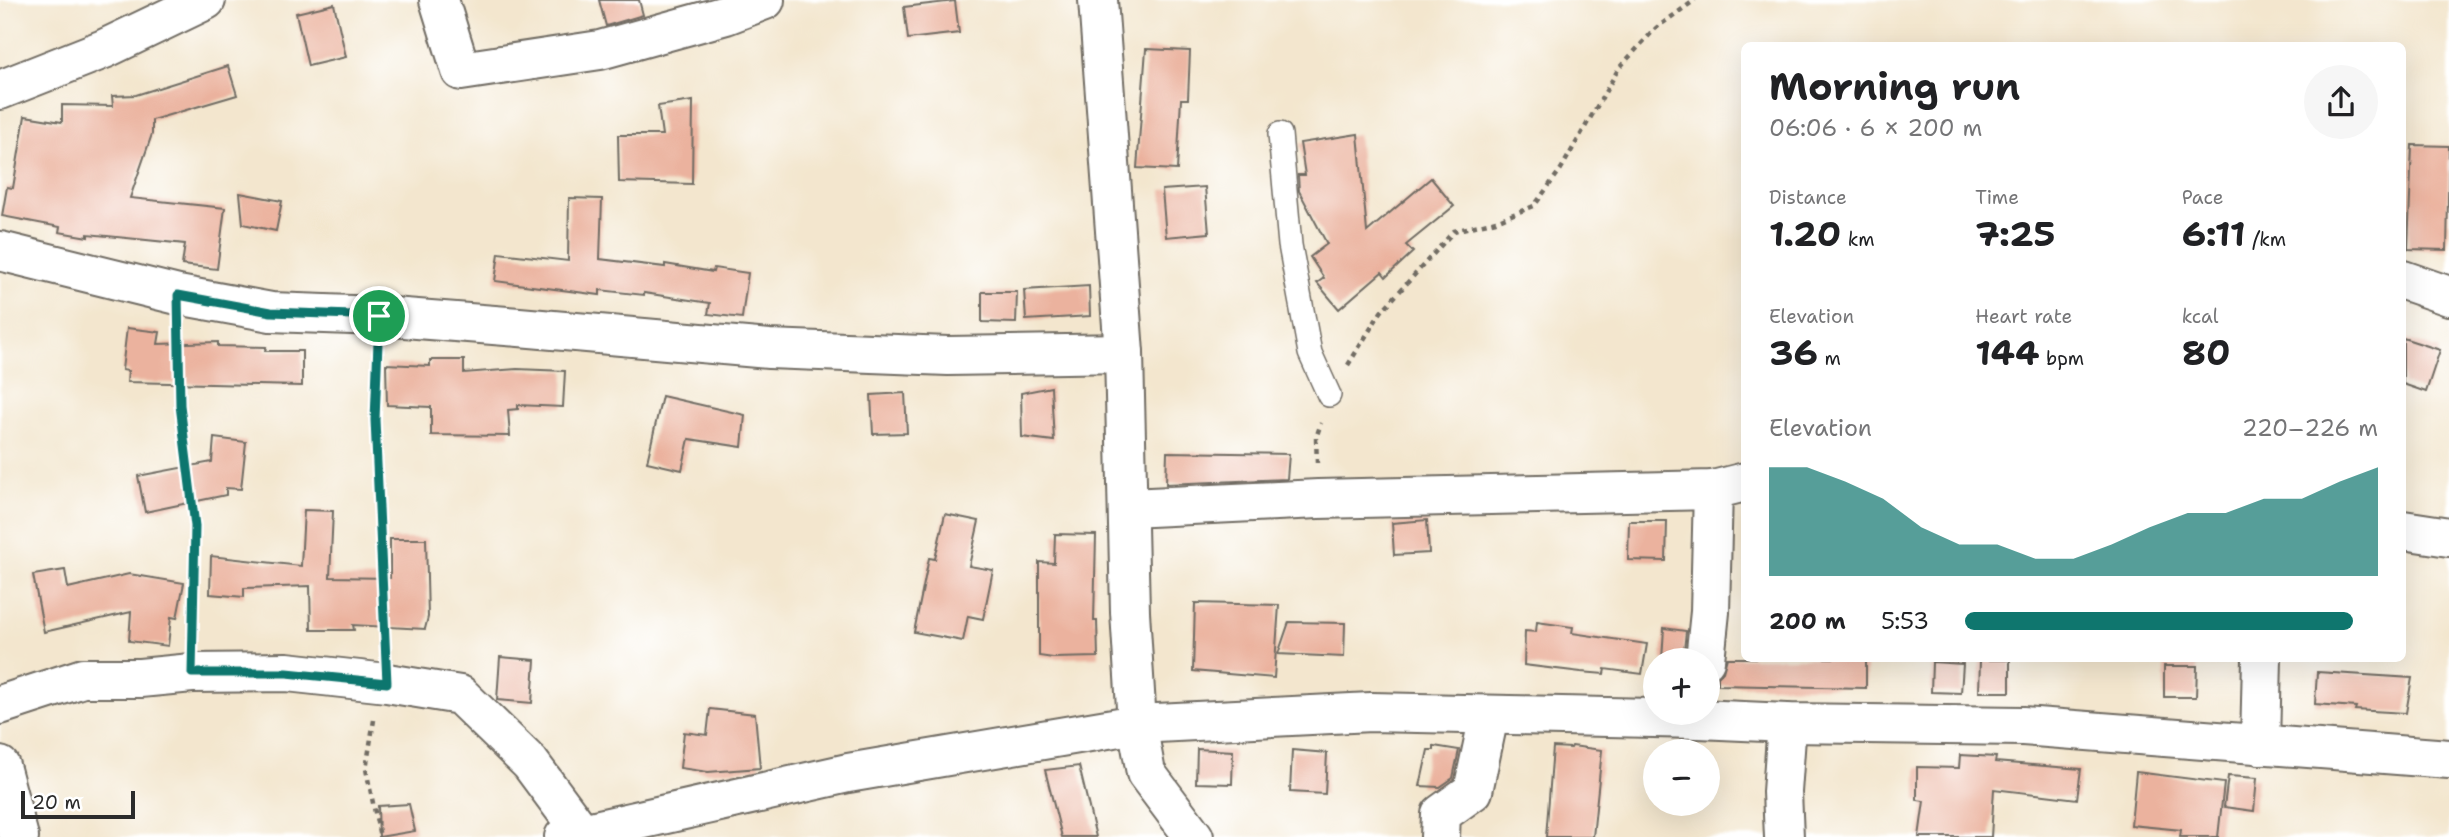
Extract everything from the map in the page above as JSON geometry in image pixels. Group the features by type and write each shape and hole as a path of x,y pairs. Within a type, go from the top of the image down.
{"street":[{"path":"0,90 104,49 206,0"},
{"path":"439,0 461,71 600,50 726,15 765,0"},
{"path":"1098,0 1124,353 1130,612 1138,724 1146,773 1194,837"},
{"path":"0,251 178,295 271,312 379,316 769,349 948,356 1124,353"},
{"path":"2406,281 2449,296"},
{"path":"1129,508 1729,486 1706,648"},
{"path":"2406,530 2449,537"},
{"path":"2260,745 2262,662"},
{"path":"0,705 83,678 140,678 192,673 287,673 387,683 460,695 530,764 578,836 848,773 1138,724 1371,712 1489,716 1643,715"},
{"path":"1440,837 1441,814 1473,791 1489,716"},
{"path":"1720,717 1787,723 2023,726 2449,759"},
{"path":"1784,837 1782,792 1787,723"},
{"path":"0,765 19,837"}],"lane":[{"path":"1280,134 1292,258 1310,353 1329,395"}],"path":[{"path":"1318,499 1317,438 1329,395 1381,312 1454,231 1496,221 1534,206 1562,169 1619,68 1656,28 1695,0"},
{"path":"178,295 180,405 195,526 192,673"},
{"path":"379,316 375,420 387,683 375,717 366,769 380,837"}],"building":[{"path":"599,0 639,0 643,15 606,26"},
{"path":"955,1 959,33 908,39 904,7"},
{"path":"334,4 346,57 308,66 296,13"},
{"path":"1146,49 1190,51 1188,99 1181,99 1177,170 1137,168"},
{"path":"228,66 237,95 152,120 152,134 130,198 225,208 217,269 182,265 185,244 88,234 88,237 59,232 60,227 2,216 7,187 13,188 25,116 62,122 62,105 113,106 112,96 136,95"},
{"path":"693,101 692,184 619,182 618,135 662,135 658,106"},
{"path":"1358,134 1367,232 1431,178 1454,206 1406,245 1413,252 1386,277 1382,272 1339,309 1317,283 1324,278 1310,257 1327,244 1299,191 1298,175 1305,175 1300,143"},
{"path":"2412,145 2449,146 2447,250 2408,249"},
{"path":"1205,187 1209,233 1166,237 1162,190"},
{"path":"240,193 282,201 276,231 243,224"},
{"path":"569,198 602,199 600,259 665,267 665,264 713,272 714,268 748,273 742,318 708,314 710,303 644,293 600,290 600,295 495,281 499,253 568,261"},
{"path":"1089,286 1090,316 1026,320 1024,290"},
{"path":"982,292 1017,292 1016,323 982,322"},
{"path":"127,328 160,332 158,344 218,342 218,346 266,347 265,351 302,351 302,386 127,382 128,371 122,370"},
{"path":"2406,339 2440,350 2426,392 2406,385"},
{"path":"430,360 464,360 464,373 517,369 565,371 563,407 518,405 518,409 508,410 510,436 431,435 431,407 387,405 386,364 430,366"},
{"path":"1051,387 1054,441 1022,437 1021,393"},
{"path":"905,393 907,433 873,434 871,395"},
{"path":"662,396 745,415 742,447 689,439 682,470 647,462"},
{"path":"214,438 246,442 241,489 226,488 226,495 145,512 138,476 212,462"},
{"path":"1167,452 1289,454 1287,479 1166,484"},
{"path":"304,510 333,511 330,577 390,578 390,539 426,539 428,617 425,629 353,625 354,630 311,630 310,586 244,588 244,597 210,594 211,556 301,566"},
{"path":"945,514 979,521 969,566 993,570 983,619 968,616 963,641 914,632 929,558 935,559"},
{"path":"1427,520 1429,553 1394,555 1392,523"},
{"path":"1629,521 1667,521 1666,561 1628,560"},
{"path":"1055,534 1096,535 1094,621 1097,621 1098,657 1039,656 1039,562 1054,563"},
{"path":"65,570 68,588 129,574 184,583 177,618 171,617 168,646 129,641 131,612 44,632 33,575"},
{"path":"1195,603 1279,605 1274,678 1193,671"},
{"path":"1289,622 1345,623 1344,657 1278,654"},
{"path":"1537,622 1573,627 1572,633 1647,644 1646,648 1643,648 1642,674 1605,669 1604,674 1524,665 1525,631 1536,632"},
{"path":"1664,628 1686,631 1684,648 1663,648"},
{"path":"500,657 535,660 532,703 497,700"},
{"path":"1727,658 1741,658 1741,662 1866,662 1866,688 1720,685 1720,675"},
{"path":"1932,662 1963,664 1961,693 1931,692"},
{"path":"1980,662 2010,662 2010,692 1979,692"},
{"path":"2164,666 2197,666 2196,697 2164,697"},
{"path":"2317,672 2412,678 2406,713 2315,704"},
{"path":"710,709 755,714 760,768 708,772 680,768 684,732 707,735"},
{"path":"1434,746 1459,750 1453,778 1440,787 1420,786 1428,750 1434,750"},
{"path":"1572,746 1602,750 1593,837 1546,837 1553,747"},
{"path":"1197,749 1233,751 1232,784 1196,783"},
{"path":"1292,750 1327,753 1325,794 1290,792"},
{"path":"1960,755 1996,757 1995,762 2081,769 2077,799 1994,789 1991,837 1919,837 1924,801 1917,800 1917,767 1959,768"},
{"path":"1079,766 1096,837 1062,837 1045,770"},
{"path":"2136,772 2224,783 2218,837 2180,837 2181,830 2131,825"},
{"path":"2228,776 2257,778 2254,811 2224,807"},
{"path":"409,804 415,831 379,837 378,806"}],"route":[{"path":"178,295 271,312 379,316 375,420 387,683 287,673 192,673 195,526 180,405 178,295"}]}
